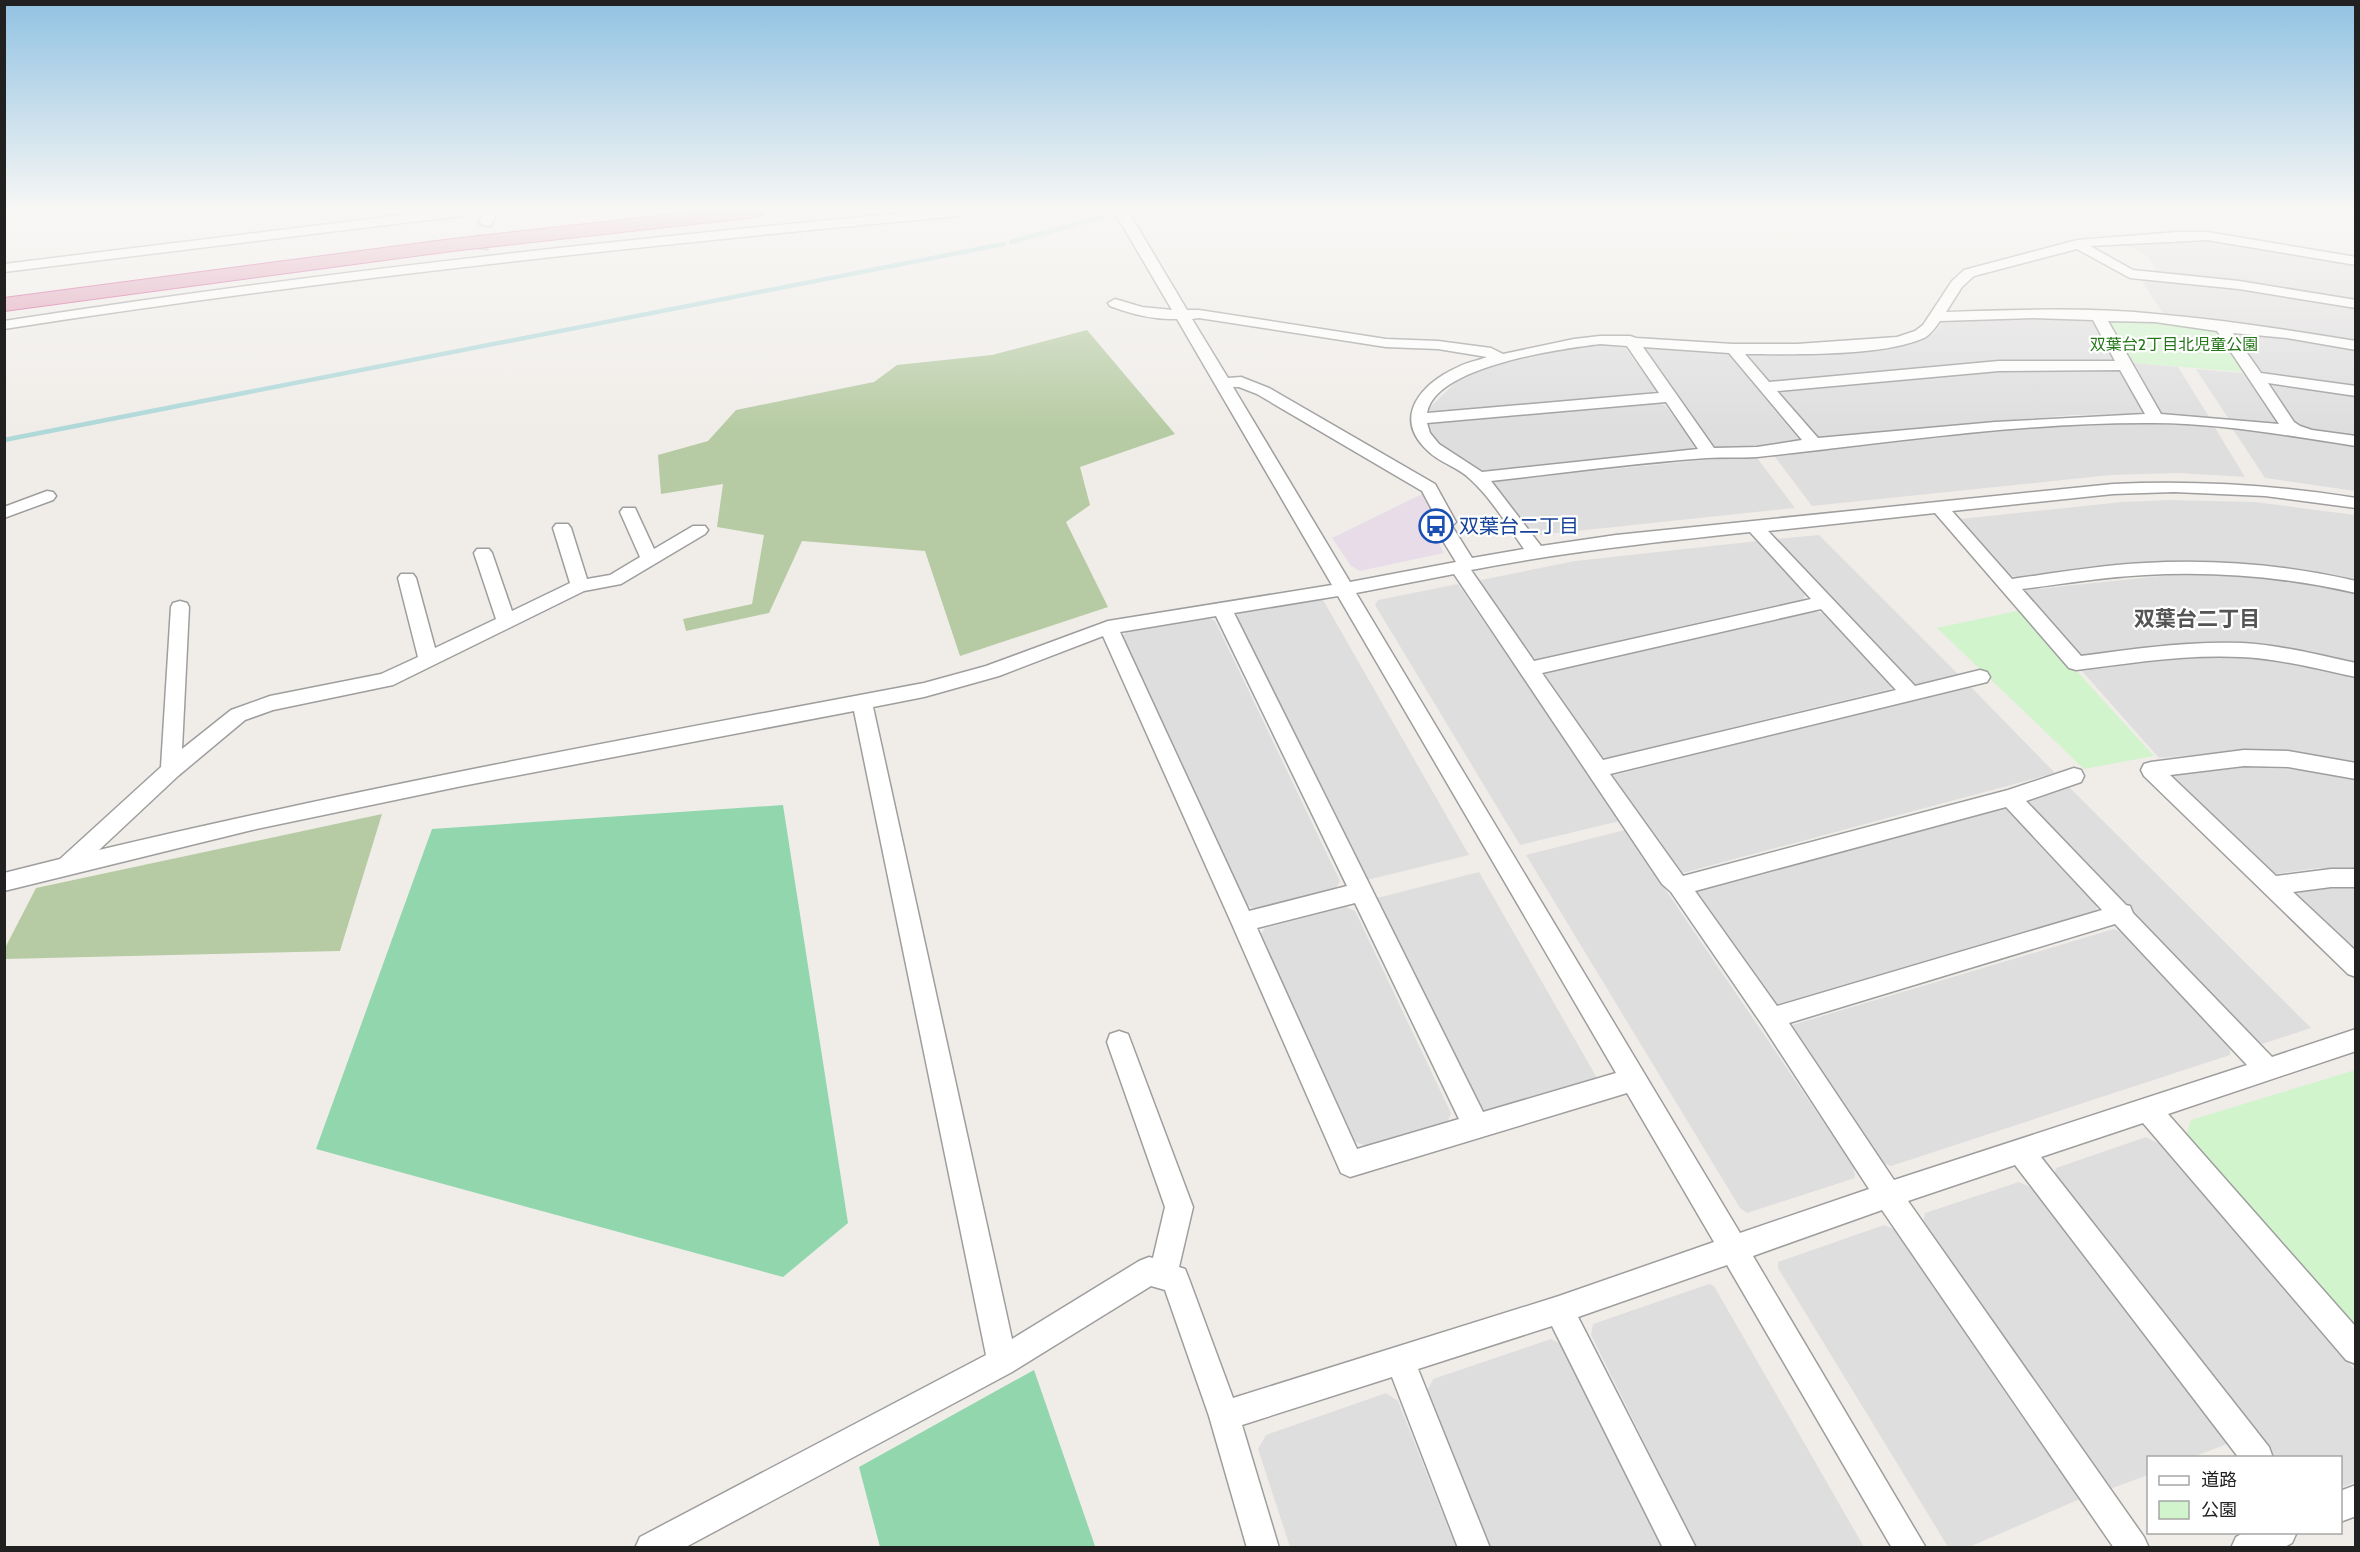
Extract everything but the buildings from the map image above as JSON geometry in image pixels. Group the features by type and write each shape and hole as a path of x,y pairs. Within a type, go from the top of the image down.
{"highway":[{"path":"4,292 66,283"},
{"path":"4,305 165,283"}],"street":[{"path":"4,325 152,300 273,283"},
{"path":"1163,283 1910,1548"},
{"path":"1536,552 1479,477 1435,448 1421,435 1418,419 1419,408 1426,396 1452,376 1474,365 1499,358 1600,340 1630,340 1733,349 1797,349 1899,341 1920,334 1928,328 1958,283"},
{"path":"2223,283 2355,304"},
{"path":"1115,303 1139,311 1182,315 1199,314 1386,343 1438,345 1491,353 1499,358"},
{"path":"1934,317 2033,314 2155,318 2276,333 2355,346"},
{"path":"2098,316 2127,365 2154,418"},
{"path":"2222,327 2288,425 2294,430"},
{"path":"1630,340 1709,453"},
{"path":"1733,349 1813,443"},
{"path":"1765,387 1999,366 2127,365"},
{"path":"2255,377 2355,391"},
{"path":"1222,382 1241,382 1263,391 1429,488 1447,522 1441,523 1463,566 1529,669 1664,869 1679,886 1772,1018 1888,1195 2133,1548"},
{"path":"1418,419 1670,397"},
{"path":"1479,477 2077,419 2154,418 2294,430 2355,441"},
{"path":"4,882 252,822 924,690 992,671 1108,627 1344,589 1536,552 1754,526 2114,489 2190,486 2267,491 2355,503"},
{"path":"4,513 47,496"},
{"path":"1939,507 2076,663 2180,652 2241,650 2290,656 2355,670"},
{"path":"629,512 650,559"},
{"path":"1754,526 1909,692"},
{"path":"562,528 580,586"},
{"path":"68,867 171,770 238,715 270,703 386,680 580,586 615,580 699,530"},
{"path":"483,553 506,621"},
{"path":"2009,585 2163,567 2279,572 2355,587"},
{"path":"407,578 428,660"},
{"path":"1529,669 1825,602"},
{"path":"171,770 180,607"},
{"path":"1223,610 1476,1126"},
{"path":"1108,627 1243,922 1350,1164 1632,1080"},
{"path":"1598,769 1909,692 1980,677"},
{"path":"862,703 1002,1362"},
{"path":"2355,771 2288,759 2244,758 2206,761 2151,770 2355,967"},
{"path":"1679,886 2010,798 2074,776"},
{"path":"2010,798 2122,913 2268,1070"},
{"path":"2272,886 2331,878 2355,878"},
{"path":"1243,922 1361,892"},
{"path":"1772,1018 2122,913"},
{"path":"1224,1416 1401,1362 1559,1310 1888,1195 2355,1040"},
{"path":"1119,1042 1179,1207 1163,1275"},
{"path":"2148,1110 2355,1350"},
{"path":"2021,1152 2256,1456"},
{"path":"651,1548 1002,1362 1149,1271 1175,1279 1224,1416 1263,1548"},
{"path":"1559,1310 1680,1548"},
{"path":"1401,1362 1474,1548"},
{"path":"2247,1548 2279,1534"}],"shaded area":[{"path":"2144,283 2186,283 2268,293 2355,307 2355,342 2164,315"},
{"path":"2253,283 2355,283 2355,300"},
{"path":"2088,320 2096,323 2115,358 2111,360 2000,361 1773,382 1765,379 1747,358 1750,355 1805,354 1901,346 1933,334 1943,322 1948,321"},
{"path":"2238,331 2355,349 2355,388 2266,374 2259,370 2233,333"},
{"path":"1602,344 1624,346 1656,390 1653,393 1431,414 1426,411 1458,380 1475,370 1577,347"},
{"path":"1646,346 1724,353 1730,356 1802,443 1715,451 1642,349"},
{"path":"2134,363 2178,367 2211,420 2164,417"},
{"path":"2116,368 2123,372 2143,410 2140,414 2072,415 1819,438 1812,435 1778,395 1781,391 2013,370"},
{"path":"2196,369 2243,373 2280,427 2230,421"},
{"path":"2272,382 2355,396 2355,436 2302,428 2294,423 2268,384"},
{"path":"1660,403 1666,406 1696,447 1693,450 1482,471 1475,470 1434,442 1425,427 1429,424"},
{"path":"2112,423 2214,426 2245,477 2178,473 2111,475 1812,506 1772,453 2020,429"},
{"path":"2232,428 2355,445 2355,491 2265,478"},
{"path":"1755,455 1795,508 1529,536 1491,485 1492,481"},
{"path":"1428,491 1443,521 1428,524 1444,553 1360,571 1351,566 1332,538"},
{"path":"2168,500 2255,502 2355,515 2355,581 2258,564 2191,560 2150,562 2016,577 2009,575 1960,519 2122,502"},
{"path":"1819,535 1960,676 1920,686 1912,683 1775,539"},
{"path":"1758,541 1806,593 1803,599 1536,659 1527,655 1476,581 1575,561"},
{"path":"2190,573 2254,575 2355,593 2355,662 2285,648 2228,643 2187,644 2086,656 2077,653 2025,593 2027,590"},
{"path":"1458,584 1620,821 1520,845 1375,605 1378,600"},
{"path":"1322,598 1469,855 1363,881 1235,618 1239,612"},
{"path":"1815,611 1825,614 1892,684 1891,689 1606,758 1596,755 1543,678 1546,672"},
{"path":"1208,618 1215,621 1340,881 1336,888 1255,909 1246,904 1122,636 1127,632"},
{"path":"2218,656 2277,659 2355,675 2355,765 2279,751 2252,750 2159,758 2082,671 2181,658"},
{"path":"1969,685 2055,773 1679,874 1609,783 1611,776"},
{"path":"2247,767 2318,771 2355,780 2355,870 2318,868 2275,874 2264,870 2170,775"},
{"path":"2066,784 2311,1028 2262,1044 2249,1038 2025,803 2024,795"},
{"path":"2001,807 2011,811 2096,902 2097,910 1778,1004 1767,1000 1695,898 1696,891"},
{"path":"1625,830 1854,1167 1855,1178 1747,1213 1740,1208 1526,855"},
{"path":"1479,872 1597,1078 1486,1111 1473,1106 1373,899"},
{"path":"2338,887 2355,888 2355,958 2294,899 2296,893"},
{"path":"1346,907 1355,911 1451,1113 1447,1123 1367,1146 1355,1142 1260,935 1265,928"},
{"path":"2114,929 2125,933 2230,1046 2230,1055 1891,1166 1878,1161 1791,1033 1792,1025"},
{"path":"2146,1137 2158,1143 2355,1370 2355,1482 2342,1488 2342,1456 2268,1456 2054,1177 2056,1168"},
{"path":"2019,1182 2032,1188 2227,1444 2196,1456 2147,1456 2147,1475 2107,1490 1923,1224 1925,1213"},
{"path":"1884,1225 1898,1231 2080,1499 1969,1547 1948,1547 1778,1268 1778,1262"},
{"path":"1709,1284 1714,1286 1864,1547 1696,1547 1591,1335 1593,1324"},
{"path":"1551,1339 1563,1345 1662,1547 1490,1547 1427,1391 1433,1379"},
{"path":"1386,1393 1398,1401 1456,1547 1290,1547 1258,1449 1266,1435"}],"green space":[{"name":"双葉台2丁目北児童公園","path":"2108,318 2211,326 2243,372 2134,363"},
{"path":"1087,330 1175,434 1080,467 1090,505 1066,522 1108,607 960,656 925,551 802,541 769,613 686,631 683,619 752,604 764,535 717,527 723,484 661,494 658,455 708,441 736,410 874,382 897,365 992,355"},
{"path":"2021,610 2154,756 2084,769 1937,628"},
{"path":"783,805 848,1223 783,1277 316,1149 432,829"},
{"path":"382,814 340,951 5,959 5,948 36,888"},
{"path":"2355,1070 2355,1324 2186,1135 2191,1120"},
{"path":"1034,1370 1095,1546 880,1547 859,1467"}],"waterway":[{"path":"4,440 803,283"}],"place":[{"name":"双葉台二丁目","path":"1436,526"}],"district":[{"name":"双葉台二丁目","path":"2197,619"}]}
